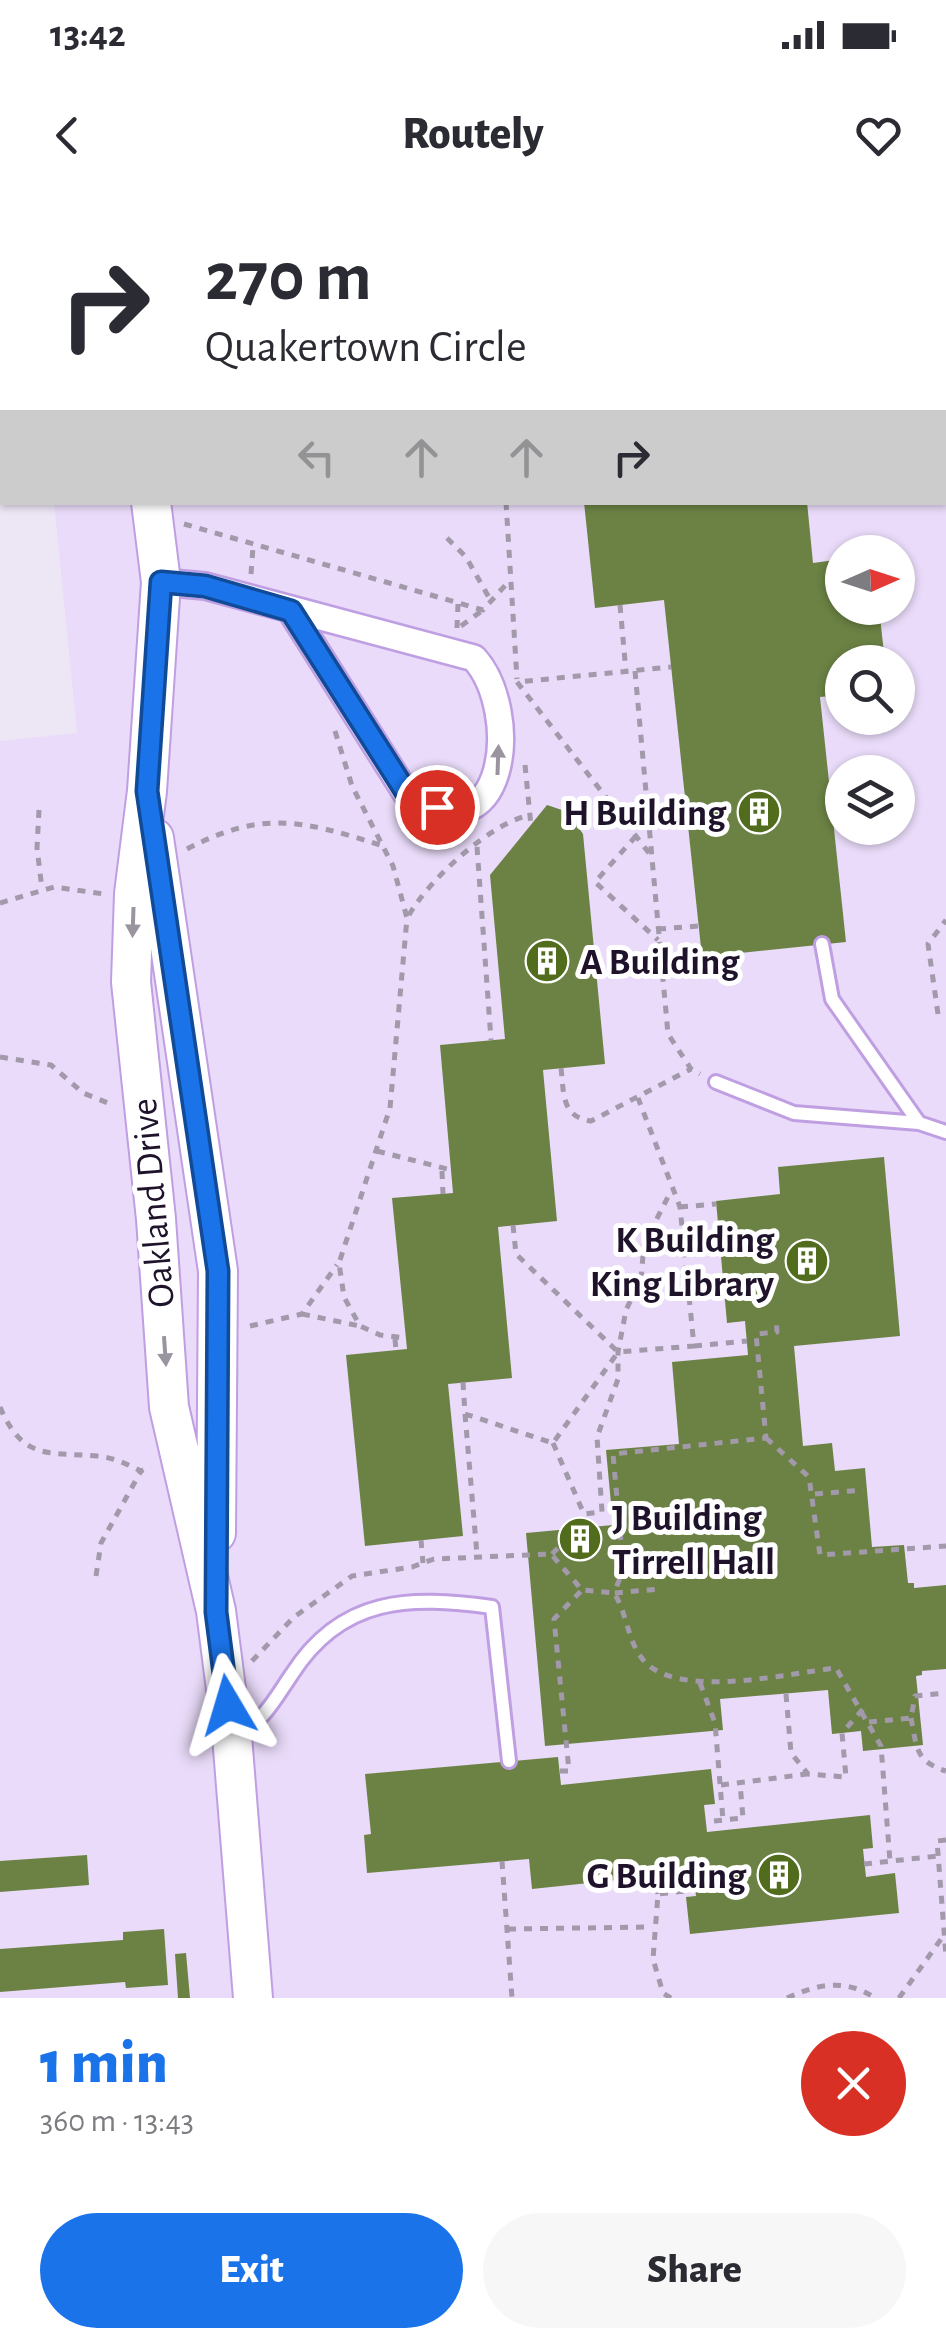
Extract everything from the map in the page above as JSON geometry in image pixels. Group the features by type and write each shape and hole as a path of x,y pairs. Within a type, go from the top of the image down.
{"street":[{"name":"Oakland Drive","path":"164,512 147,791 134,894 132,982 169,1408 216,1612 232,1736 253,1998"},
{"path":"161,582 205,586 474,658 492,688 500,757 495,785 486,796 455,810 418,802 406,792 291,611"},
{"name":"Oakland Drive","path":"147,791 218,1271 216,1612"}],"lane":[{"path":"822,944 832,999 919,1123"},
{"path":"716,1082 794,1113 919,1123 946,1132"},
{"path":"232,1736 250,1729 296,1666 343,1622 380,1605 436,1600 492,1607 509,1761"}],"path":[{"path":"506,505 519,700"},
{"path":"164,512 483,610 510,580"},
{"path":"447,538 466,557 491,601"},
{"path":"620,605 626,672"},
{"path":"518,682 671,667"},
{"path":"635,671 668,1034 691,1069 716,1082"},
{"path":"518,682 651,856"},
{"path":"302,1314 339,1263 390,1108 407,918 393,866 352,786 332,719"},
{"path":"524,751 531,826"},
{"path":"40,810 37,848 42,890"},
{"path":"407,918 422,894 477,847 492,828 530,816"},
{"path":"636,836 592,882 659,942"},
{"path":"477,847 492,1040"},
{"path":"0,903 42,890 134,894"},
{"path":"938,1014 928,944 946,920"},
{"path":"658,930 698,926"},
{"path":"0,1057 51,1066 83,1093 110,1104 144,1107"},
{"path":"561,1068 566,1108 577,1119 591,1121 691,1069"},
{"path":"638,1098 680,1207 694,1346"},
{"path":"377,1151 442,1171 451,1170"},
{"path":"442,1171 443,1194"},
{"path":"465,1414 553,1443 584,1514 602,1512 596,1436 618,1379 618,1352 626,1310 641,1279 644,1244 671,1190"},
{"path":"680,1207 716,1204"},
{"path":"513,1225 516,1254 618,1352 746,1341"},
{"path":"339,1263 344,1297 360,1326"},
{"path":"247,1326 302,1314 360,1326 395,1339 406,1338"},
{"path":"776,1318 778,1332 756,1334 766,1438 809,1476 820,1555 946,1546"},
{"path":"395,1339 396,1350"},
{"path":"553,1443 618,1352"},
{"path":"463,1382 477,1555"},
{"path":"0,1407 7,1423 31,1447 57,1457 98,1456 141,1470 178,1458"},
{"path":"660,1589 614,1592 624,1568 613,1454 766,1438"},
{"path":"96,1576 101,1544 141,1470"},
{"path":"814,1494 863,1490"},
{"path":"551,1554 570,1536 620,1532"},
{"path":"421,1540 423,1563"},
{"path":"560,1771 570,1771 554,1618 582,1590"},
{"path":"723,1820 715,1723 700,1683 836,1668 881,1746 890,1861"},
{"path":"946,1693 914,1696 911,1718 917,1756 924,1764 946,1771"},
{"path":"786,1694 791,1753 808,1774"},
{"path":"721,1785 808,1774 846,1778 842,1733 863,1709"},
{"path":"870,1722 911,1718"},
{"path":"714,1821 744,1818 740,1783"},
{"path":"946,1840 937,1841 946,1956"},
{"path":"864,1864 938,1856"},
{"path":"502,1861 512,1998"},
{"path":"655,1876 658,1894 652,1927 653,1958 661,1995 671,1998"},
{"path":"658,1894 695,1890"},
{"path":"508,1928 652,1927"},
{"path":"899,1998 945,1933"},
{"path":"787,1998 828,1983 859,1987 875,1998"}],"shaded area":[{"path":"54,505 946,505 946,1998 0,1998 0,741 77,733"}],"building":[{"name":"H Building","path":"584,505 807,505 813,563 825,561 825,625 881,625 883,645 825,645 825,697 820,697 826,755 825,845 836,845 846,942 702,957 664,600 595,608"},
{"path":"547,805 568,812 583,834 605,1064 543,1070 557,1221 498,1227 512,1378 448,1384 463,1536 365,1546 346,1355 407,1349 392,1198 453,1193 440,1045 505,1039 490,875"},
{"path":"884,1157 900,1336 794,1346 803,1446 832,1443 835,1471 865,1468 872,1547 904,1545 908,1583 914,1583 914,1588 946,1585 946,1669 922,1671 922,1675 916,1676 923,1745 863,1751 861,1731 832,1734 828,1690 720,1699 723,1730 545,1746 526,1533 613,1525 606,1450 679,1444 672,1362 748,1355 745,1321 727,1323 716,1201 780,1194 778,1167"},
{"path":"558,1757 561,1785 711,1769 715,1804 704,1805 707,1832 870,1815 873,1848 863,1849 866,1877 895,1873 899,1913 690,1934 686,1897 696,1896 693,1872 532,1889 529,1859 367,1873 364,1835 371,1834 365,1774"},
{"path":"87,1855 89,1885 0,1892 0,1861"},
{"path":"164,1929 168,1985 126,1988 125,1982 0,1992 0,1949 123,1940 123,1932"},
{"path":"186,1953 190,1998 178,1998 175,1954"}],"place":[{"name":"H Building","path":"759,812"},
{"name":"A Building","path":"547,961"},
{"name":"K Building King Library","path":"807,1261"},
{"name":"J Building Tirrell Hall","path":"580,1539"},
{"name":"G Building","path":"779,1875"}],"route":[{"path":"228,1705 216,1612 214,1378 218,1271 147,791 161,582 205,586 291,611 406,792 418,802 437,807"}]}
